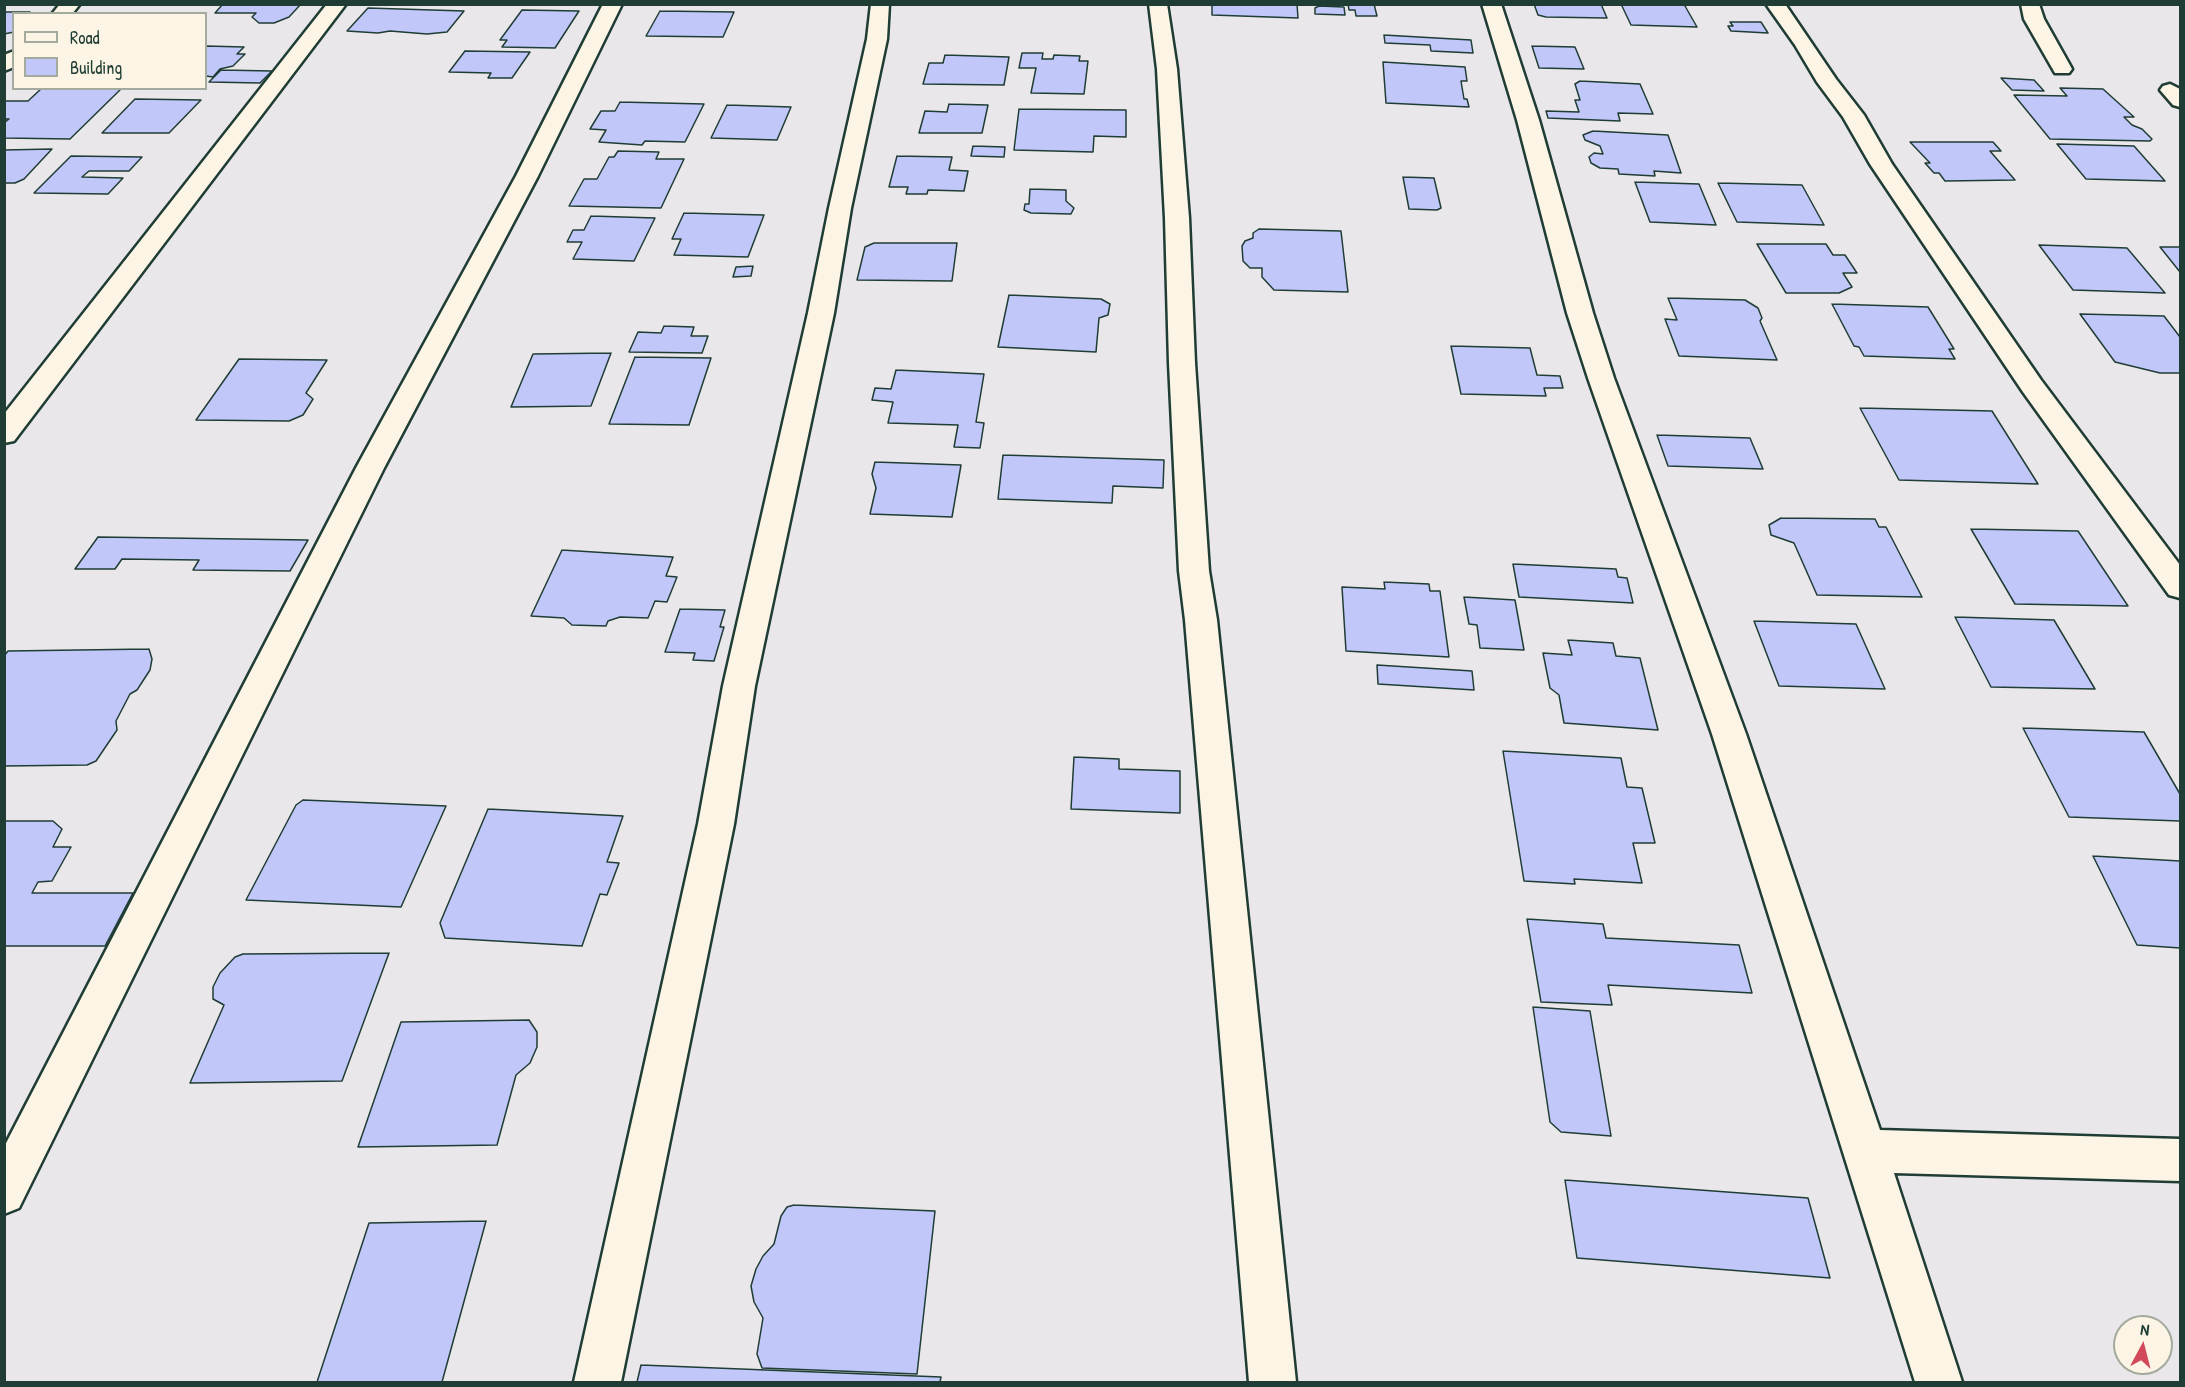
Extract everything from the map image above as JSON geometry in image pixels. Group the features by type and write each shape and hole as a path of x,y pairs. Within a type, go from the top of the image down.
{"street":[{"path":"4,434 337,4"},
{"path":"4,1192 370,468 527,176 613,4"},
{"path":"597,1383 716,824 739,686 821,313 840,208 877,39 880,4"},
{"path":"1158,4 1158,23 1167,69 1177,218 1182,363 1194,572 1201,620 1273,1383"},
{"path":"1491,4 1528,120 1577,303 1601,378 1729,734 1866,1151 1938,1383"},
{"path":"1775,4 1804,44 1827,82 1853,115 1881,164 2032,386 2181,587"},
{"path":"2030,4 2034,19 2062,69"},
{"path":"1866,1151 2181,1160"}],"building":[{"path":"223,4 301,4 289,17 274,23 259,23 252,17 256,13 215,13"},
{"path":"1212,4 1297,4 1298,18 1212,15"},
{"path":"1348,4 1374,4 1377,16 1356,16 1355,10 1349,10"},
{"path":"1534,4 1601,4 1607,18 1546,17 1538,15"},
{"path":"1621,4 1689,4 1685,6 1697,27 1631,25"},
{"path":"1319,6 1344,7 1345,15 1315,14 1315,8"},
{"path":"368,8 464,11 447,32 427,34 347,31"},
{"path":"522,10 579,11 555,48 502,47 507,40 500,40"},
{"path":"660,11 734,12 723,37 646,36"},
{"path":"4,12 12,12 12,32 4,34"},
{"path":"1730,22 1761,22 1768,33 1731,31 1728,26 1733,26"},
{"path":"1384,35 1471,40 1473,53 1431,51 1430,45 1385,43"},
{"path":"207,46 244,47 237,54 245,54 233,66 220,69 213,77 207,76"},
{"path":"1532,46 1575,47 1584,69 1539,68"},
{"path":"465,51 530,52 512,78 488,78 491,73 449,72"},
{"path":"1022,53 1043,53 1042,59 1053,59 1054,55 1080,56 1079,61 1088,61 1084,94 1031,93 1036,68 1019,68"},
{"path":"945,55 1009,57 1004,85 923,84 929,63 943,63"},
{"path":"1383,62 1465,67 1467,81 1461,81 1464,99 1467,99 1469,107 1386,103"},
{"path":"221,70 272,71 260,83 209,82"},
{"path":"2001,78 2034,80 2044,91 2012,90"},
{"path":"1580,81 1640,84 1653,114 1618,113 1620,121 1548,118 1546,111 1579,112 1575,100 1580,100 1575,84"},
{"path":"2060,88 2103,89 2134,117 2124,117 2152,139 2150,141 2050,139 2014,95 2067,96"},
{"path":"40,90 120,90 70,139 4,138 4,123 9,119 4,119 4,101 28,101"},
{"path":"135,99 201,100 169,133 102,133"},
{"path":"620,102 704,104 685,142 645,141 642,145 599,142 606,130 590,129 601,111 615,111"},
{"path":"949,104 988,105 982,133 919,133 925,111 947,112"},
{"path":"727,105 791,107 777,140 711,138"},
{"path":"1019,109 1126,110 1126,137 1094,136 1093,152 1014,150"},
{"path":"1593,131 1668,135 1681,173 1654,171 1655,176 1619,174 1618,169 1600,168 1591,163 1589,157 1594,153 1603,154 1600,146 1585,140 1583,135"},
{"path":"1910,142 1993,142 2001,151 1990,151 2015,180 1945,181 1939,173 1934,173 1925,163 1930,163"},
{"path":"2057,144 2134,146 2165,181 2086,179"},
{"path":"973,146 1005,147 1004,157 971,156"},
{"path":"52,149 24,179 15,183 4,183 4,150"},
{"path":"618,151 659,152 656,159 684,159 661,208 569,206 584,179 597,179 609,157 614,157"},
{"path":"71,156 142,157 129,171 89,171 82,177 123,178 108,194 34,193"},
{"path":"897,156 952,157 949,170 968,171 964,191 928,190 927,194 906,194 908,187 889,187"},
{"path":"1403,177 1434,178 1441,208 1437,210 1409,209"},
{"path":"1635,182 1699,184 1716,225 1650,222"},
{"path":"1718,183 1802,185 1824,225 1737,222"},
{"path":"1030,189 1066,190 1066,201 1074,208 1071,214 1031,213 1024,210 1025,204 1029,204"},
{"path":"684,213 764,215 748,257 674,255 681,239 672,239"},
{"path":"591,216 655,218 634,261 573,259 582,242 567,242 573,230 584,230"},
{"path":"1259,229 1341,231 1348,292 1274,290 1262,277 1262,268 1250,268 1243,261 1242,246 1245,241 1253,238 1253,233"},
{"path":"874,243 957,243 952,281 857,280 865,247"},
{"path":"1757,244 1826,244 1833,255 1845,255 1857,273 1843,273 1852,287 1839,293 1786,293"},
{"path":"2039,245 2127,248 2165,293 2073,290"},
{"path":"2160,247 2180,247 2180,272"},
{"path":"753,266 751,276 733,277 736,267"},
{"path":"1009,295 1101,299 1110,304 1108,315 1099,318 1096,352 998,347"},
{"path":"1668,298 1745,300 1758,308 1762,318 1760,321 1777,360 1679,356 1665,319 1677,320"},
{"path":"1832,304 1928,307 1954,349 1949,349 1955,359 1864,356 1859,347 1854,346"},
{"path":"2080,314 2164,316 2180,337 2180,373 2160,373 2115,362"},
{"path":"664,326 694,327 691,336 708,336 702,353 629,352 638,332 661,333"},
{"path":"1451,346 1530,348 1537,375 1560,376 1563,388 1544,388 1546,396 1461,394"},
{"path":"611,353 591,406 511,407 533,354"},
{"path":"635,357 711,358 689,425 609,424"},
{"path":"239,359 327,360 306,393 313,399 303,415 289,421 196,420"},
{"path":"896,370 984,374 976,422 984,423 980,448 954,447 958,425 888,423 893,402 872,400 875,388 891,389"},
{"path":"1860,408 1992,411 2038,484 1899,480"},
{"path":"1657,435 1750,438 1763,469 1668,466"},
{"path":"1003,455 1164,460 1163,488 1113,486 1112,503 998,499"},
{"path":"875,462 961,465 952,517 870,514 876,488 872,474"},
{"path":"1781,518 1875,519 1879,527 1886,527 1922,597 1817,595 1794,543 1771,535 1769,525"},
{"path":"1971,529 2078,531 2128,606 2015,604"},
{"path":"98,537 308,540 290,571 193,570 199,560 122,559 115,569 75,569"},
{"path":"562,550 673,557 666,576 677,577 667,602 655,601 648,618 620,617 608,621 606,626 572,625 564,618 531,616"},
{"path":"1513,564 1616,569 1618,577 1627,578 1633,603 1519,597"},
{"path":"1384,582 1429,584 1430,591 1440,591 1449,657 1346,651 1342,587 1385,589"},
{"path":"1464,597 1515,600 1524,650 1480,648 1477,625 1469,624"},
{"path":"680,609 725,610 720,627 724,627 714,661 693,660 695,653 665,652"},
{"path":"1955,617 2054,620 2095,689 1991,687"},
{"path":"1754,621 1856,624 1885,689 1779,686"},
{"path":"1568,640 1613,643 1616,656 1640,658 1658,730 1564,723 1559,695 1550,688 1543,653 1572,655"},
{"path":"149,649 152,659 150,670 137,690 130,694 116,721 117,730 96,761 87,765 4,766 4,656 8,651"},
{"path":"1377,665 1472,671 1474,690 1378,684"},
{"path":"2023,728 2144,732 2180,794 2180,821 2069,817"},
{"path":"1503,751 1621,758 1627,787 1642,788 1655,843 1633,843 1642,883 1574,879 1575,884 1524,881"},
{"path":"1074,757 1119,759 1119,769 1180,771 1180,813 1071,809"},
{"path":"303,800 446,806 401,907 246,900 296,805"},
{"path":"488,809 623,816 607,862 619,863 607,895 600,894 582,946 445,938 440,923"},
{"path":"4,821 53,821 62,829 53,847 71,847 52,881 38,882 32,893 133,893 105,946 4,946"},
{"path":"2093,856 2180,861 2180,948 2137,945"},
{"path":"1527,919 1603,924 1606,938 1739,945 1752,993 1608,985 1612,1005 1541,1002"},
{"path":"389,953 342,1081 190,1083 224,1005 213,999 213,987 220,973 235,957 243,954"},
{"path":"1533,1007 1590,1011 1611,1136 1561,1132 1550,1122"},
{"path":"529,1020 537,1032 537,1047 530,1063 516,1075 497,1145 358,1147 401,1022"},
{"path":"1565,1180 1808,1198 1830,1278 1577,1258"},
{"path":"794,1205 935,1211 917,1374 762,1368 757,1354 763,1318 754,1302 751,1286 763,1256 774,1244 781,1216 787,1207"},
{"path":"486,1221 442,1382 317,1382 369,1223"},
{"path":"641,1365 941,1377 940,1382 637,1382"}]}
